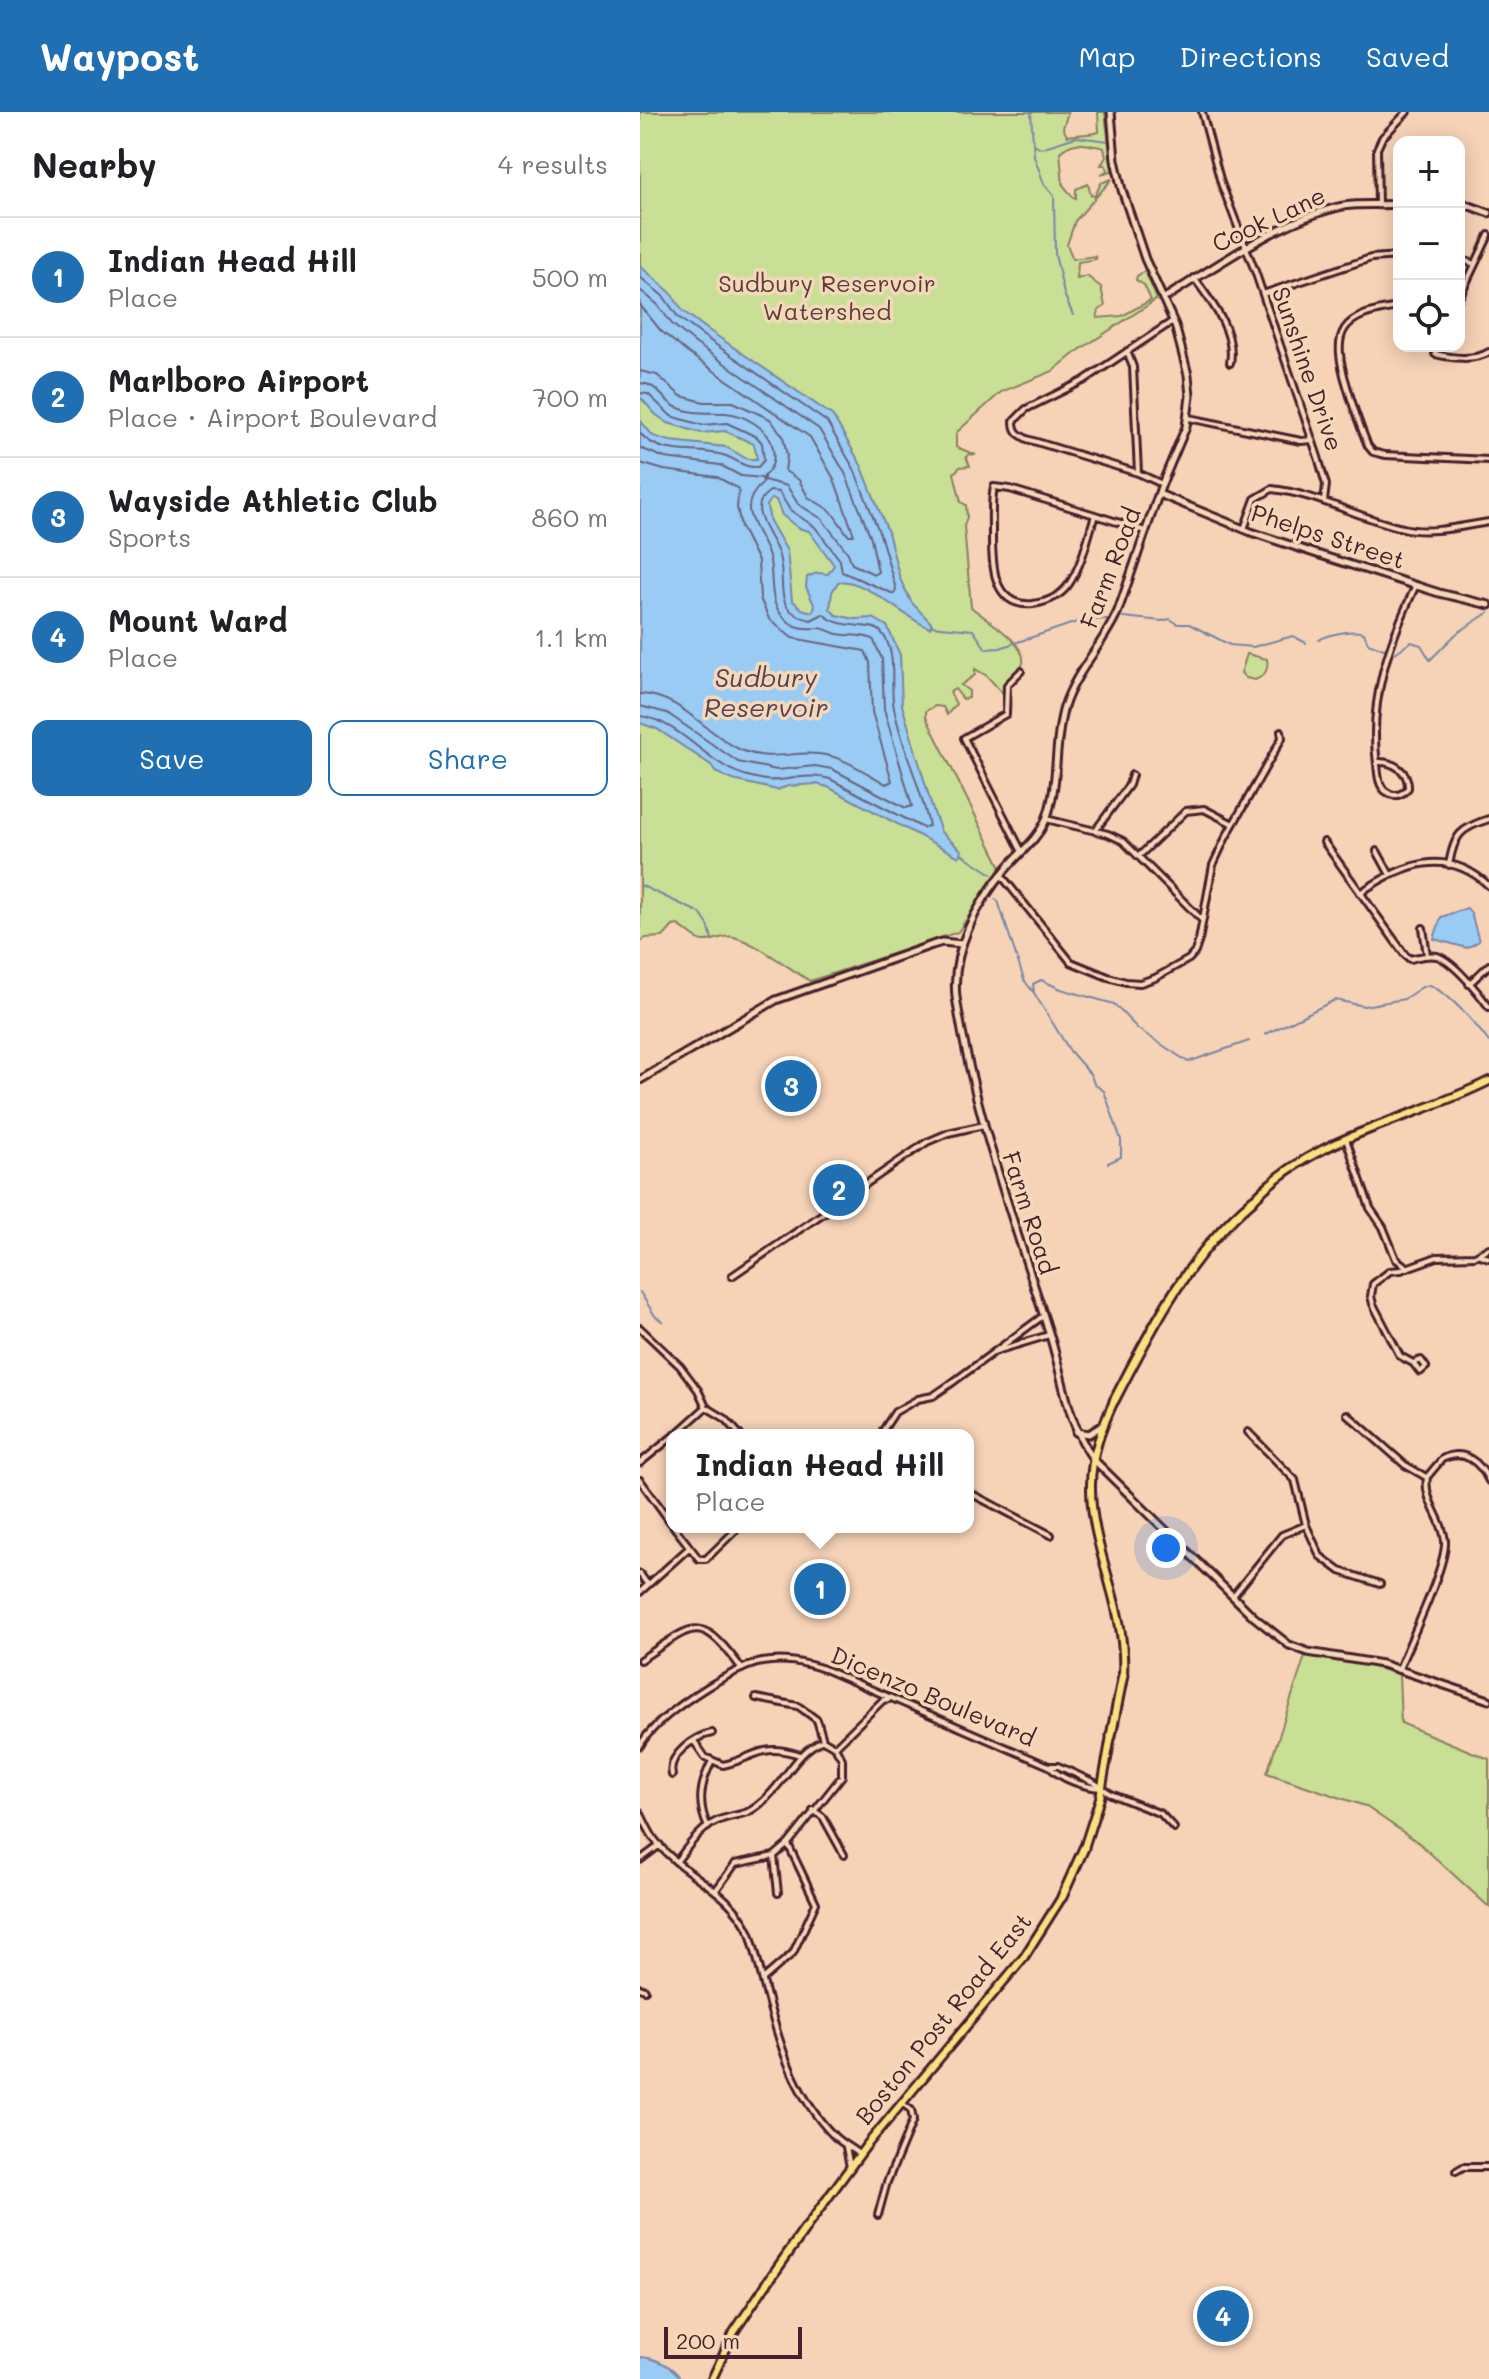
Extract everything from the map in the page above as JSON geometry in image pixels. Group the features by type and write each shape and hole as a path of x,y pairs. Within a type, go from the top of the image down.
{"highway":[{"name":"Boston Post Road East","path":"1114,1401 1146,1335 1168,1300 1212,1242 1253,1200"},
{"name":"Boston Post Road East","path":"1111,1736 1123,1675"},
{"name":"Boston Post Road East","path":"1062,1897 1084,1848"},
{"name":"Boston Post Road East","path":"767,2283 805,2229"}],"main road":[{"name":"Boston Post Road East","path":"1253,1200 1294,1164 1346,1139 1489,1081"},
{"name":"Boston Post Road East","path":"1114,1401 1103,1425 1094,1460 1092,1506 1121,1622 1123,1675"},
{"name":"Boston Post Road East","path":"1084,1848 1102,1788 1111,1736"},
{"name":"Boston Post Road East","path":"805,2229 850,2167 1024,1957 1062,1897"},
{"name":"Boston Post Road East","path":"712,2379 734,2332 767,2283"}],"street":[{"name":"Farm Road","path":"1111,112 1115,160 1122,190 1134,230 1173,321 1190,386 1189,418 1162,484 1114,621 1066,701 1058,731 1052,793 1046,819 1039,832 1001,875 962,944 955,972 956,997 984,1125 1003,1195 1050,1334 1076,1432 1094,1460 1233,1596 1289,1645 1308,1652 1399,1669 1489,1700"},
{"name":"Sunshine Drive","path":"1202,112 1221,183 1247,248 1312,440 1326,485 1324,501"},
{"path":"1378,205 1377,149 1382,138 1407,112"},
{"name":"Cook Lane","path":"1163,299 1247,248 1333,208 1393,204"},
{"path":"1465,204 1489,213"},
{"path":"1465,285 1489,235"},
{"path":"1263,294 1371,258 1393,256"},
{"path":"1465,261 1475,264"},
{"path":"1194,278 1220,317 1231,349 1230,363"},
{"path":"1393,308 1354,319 1341,334 1338,344 1340,366 1368,446 1373,452 1385,455 1489,460"},
{"path":"1162,484 1138,473 1027,439 1014,429 1014,421 1026,409 1067,389 1173,321"},
{"path":"1127,351 1133,367 1138,473"},
{"path":"1440,352 1446,357 1473,357 1489,352"},
{"path":"1189,418 1302,441 1312,440"},
{"path":"1095,515 1075,572 1061,593 1035,604 1023,604 1012,600 998,586 992,555 994,487 1010,489 1095,515 1145,531"},
{"path":"1244,529 1255,499 1272,489 1324,501 1415,530 1489,522"},
{"name":"Phelps Street","path":"1159,494 1244,529 1416,585 1489,605"},
{"path":"1377,762 1386,761 1403,772 1408,782 1404,793 1397,796 1382,788 1377,762 1374,727 1383,663 1416,585"},
{"path":"1021,671 1007,685 1006,714 964,738 1022,852"},
{"path":"1001,875 1071,962 1126,982 1140,983 1155,978 1189,959 1195,952 1213,865 1282,738 1281,731"},
{"path":"1095,831 1129,785 1132,775"},
{"path":"1139,856 1176,819 1195,808 1204,809 1233,824"},
{"path":"1046,819 1123,841 1202,920"},
{"path":"1449,865 1452,846 1461,832 1489,819"},
{"path":"1324,842 1405,955 1410,959 1427,955 1447,962 1489,1007"},
{"path":"1377,851 1389,873"},
{"path":"1360,893 1389,873 1422,864 1449,865 1468,870 1489,886"},
{"path":"1423,928 1427,955"},
{"path":"640,1080 785,996 942,942 962,944"},
{"path":"1469,984 1489,965"},
{"path":"732,1276 927,1142 948,1133 984,1125"},
{"path":"1346,1139 1370,1208 1383,1227 1396,1259 1408,1268"},
{"path":"1480,1255 1489,1248"},
{"path":"1413,1363 1400,1356 1371,1296 1376,1279 1390,1271 1437,1257 1480,1255 1489,1258"},
{"path":"1390,1271 1396,1259"},
{"path":"884,1429 895,1412 918,1399 933,1396 1043,1316"},
{"path":"640,1328 680,1366 706,1407 726,1419 735,1429"},
{"path":"994,1352 1050,1334"},
{"path":"681,1429 706,1407"},
{"path":"1347,1414 1405,1465 1427,1477"},
{"path":"1076,1432 1089,1434 1103,1425"},
{"path":"1248,1432 1295,1480 1306,1525 1320,1556 1329,1565 1380,1584"},
{"path":"640,1463 666,1442"},
{"path":"1399,1669 1445,1547 1428,1497 1427,1477 1438,1462 1457,1455 1474,1460 1489,1481"},
{"path":"640,1480 666,1515"},
{"path":"974,1496 1051,1535"},
{"path":"1233,1596 1282,1535 1306,1525"},
{"path":"679,1533 699,1559 706,1559 732,1533"},
{"path":"640,1592 690,1547"},
{"path":"640,1574 648,1585"},
{"path":"640,1660 689,1630 702,1629 719,1640 742,1669"},
{"name":"Dicenzo Boulevard","path":"640,1746 654,1725 669,1713 742,1669 761,1662 803,1662 1049,1766 1055,1773 1091,1788 1102,1788 1162,1814 1174,1828"},
{"path":"716,1890 730,1869 739,1862 774,1856 788,1844 842,1776 842,1759 835,1747 823,1740 817,1720 798,1706 756,1698"},
{"path":"835,1747 883,1700 891,1698"},
{"path":"672,1775 670,1769 674,1758 694,1741 712,1733"},
{"path":"677,1861 693,1839 708,1827 725,1818 751,1811 778,1787 800,1755 823,1740"},
{"path":"694,1741 701,1753 712,1761 728,1764 753,1753 775,1750 800,1755"},
{"path":"708,1827 702,1814 700,1797 712,1761"},
{"path":"813,1810 823,1817 844,1855"},
{"path":"640,1812 642,1822 660,1845 716,1890 744,1919 782,2050 792,2073 821,2121 846,2147 860,2155"},
{"path":"763,1979 793,1953 816,1903 788,1844"},
{"path":"640,1860 660,1845"},
{"path":"774,1856 778,1893"},
{"path":"878,2215 887,2182 913,2120 911,2110 902,2103"},
{"path":"846,2147 850,2167"},
{"path":"1456,2171 1463,2167 1489,2167"}],"green space":[{"name":"Sudbury Reservoir Watershed","path":"640,112 1068,112 1063,128 1067,136 1099,132 1098,112 1105,112 1112,171 1101,174 1108,170 1101,165 1106,157 1104,148 1075,144 1060,152 1063,185 1073,197 1076,198 1076,189 1088,184 1091,195 1095,196 1101,183 1112,179 1075,221 1067,245 1073,259 1095,256 1096,259 1078,262 1077,279 1087,276 1101,287 1105,306 1099,310 1097,318 1122,316 1151,300 1144,285 1136,280 1145,271 1157,299 1053,371 1001,392 956,433 956,447 976,455 969,454 966,457 970,466 960,467 954,473 961,502 966,505 964,526 971,607 1012,640 1019,648 1023,663 1005,683 1007,693 1004,695 987,676 975,669 975,675 961,685 969,691 969,698 963,699 955,689 950,692 956,704 947,715 943,707 935,706 926,711 926,717 1001,867 958,932 810,981 744,940 734,937 701,940 678,925 663,937 645,938 640,943"},
{"path":"1247,654 1267,659 1266,672 1255,680 1241,673"},
{"path":"1305,1656 1399,1674 1401,1723 1489,1759 1489,1907 1419,1843 1365,1806 1267,1773"}],"water":[{"name":"Sudbury Reservoir","path":"640,266 670,292 683,311 833,416 861,465 888,532 900,579 912,603 932,624 930,628 872,592 848,582 838,582 832,592 830,609 836,615 855,619 873,618 887,626 900,655 902,705 933,810 941,832 962,851 959,857 828,787 816,784 777,790 733,780 715,772 711,765 657,729 640,723 640,420 653,436 670,441 726,447 747,459 757,459 754,444 725,431 701,433 668,423 640,397","holes":["771,499 776,500 782,515 798,528 809,531 834,565 828,574 817,573 807,577 806,587 815,607 812,612 802,609 792,600 787,551 770,521 767,506"]},
{"path":"1467,908 1479,941 1467,948 1434,939 1441,917"},
{"path":"640,2357 663,2363 681,2379 640,2379"}],"waterway":[{"path":"1031,112 1034,156 1044,184 1054,196 1055,254 1064,294 1073,315"},
{"path":"1034,144 1041,148 1076,137 1109,141"},
{"path":"1395,653 1411,642 1421,645 1430,660 1456,634 1489,612"},
{"path":"1123,617 1170,619 1178,624 1189,624 1230,645 1253,647 1293,636 1306,643"},
{"path":"931,626 973,630 986,649 1000,648 1080,621 1107,619"},
{"path":"1319,640 1341,633 1360,632 1364,633 1368,643 1384,649"},
{"path":"960,853 992,874"},
{"path":"640,885 700,913 712,939"},
{"path":"995,899 1024,980 1034,993 1033,984 1041,980 1114,1004 1138,1029 1188,1062 1249,1041"},
{"path":"1266,1034 1335,1000 1364,1006 1404,999 1430,985 1455,1003 1489,1042"},
{"path":"1034,993 1070,1051 1091,1075 1094,1084 1104,1091 1121,1140 1121,1157 1108,1163"},
{"path":"640,1292 655,1316 663,1322"}],"place":[{"name":"Wayside Athletic Club","path":"791,1086"},
{"name":"Marlboro Airport","path":"839,1190"},
{"name":"Indian Head Hill","path":"820,1589"},
{"name":"Mount Ward","path":"1223,2316"}]}
